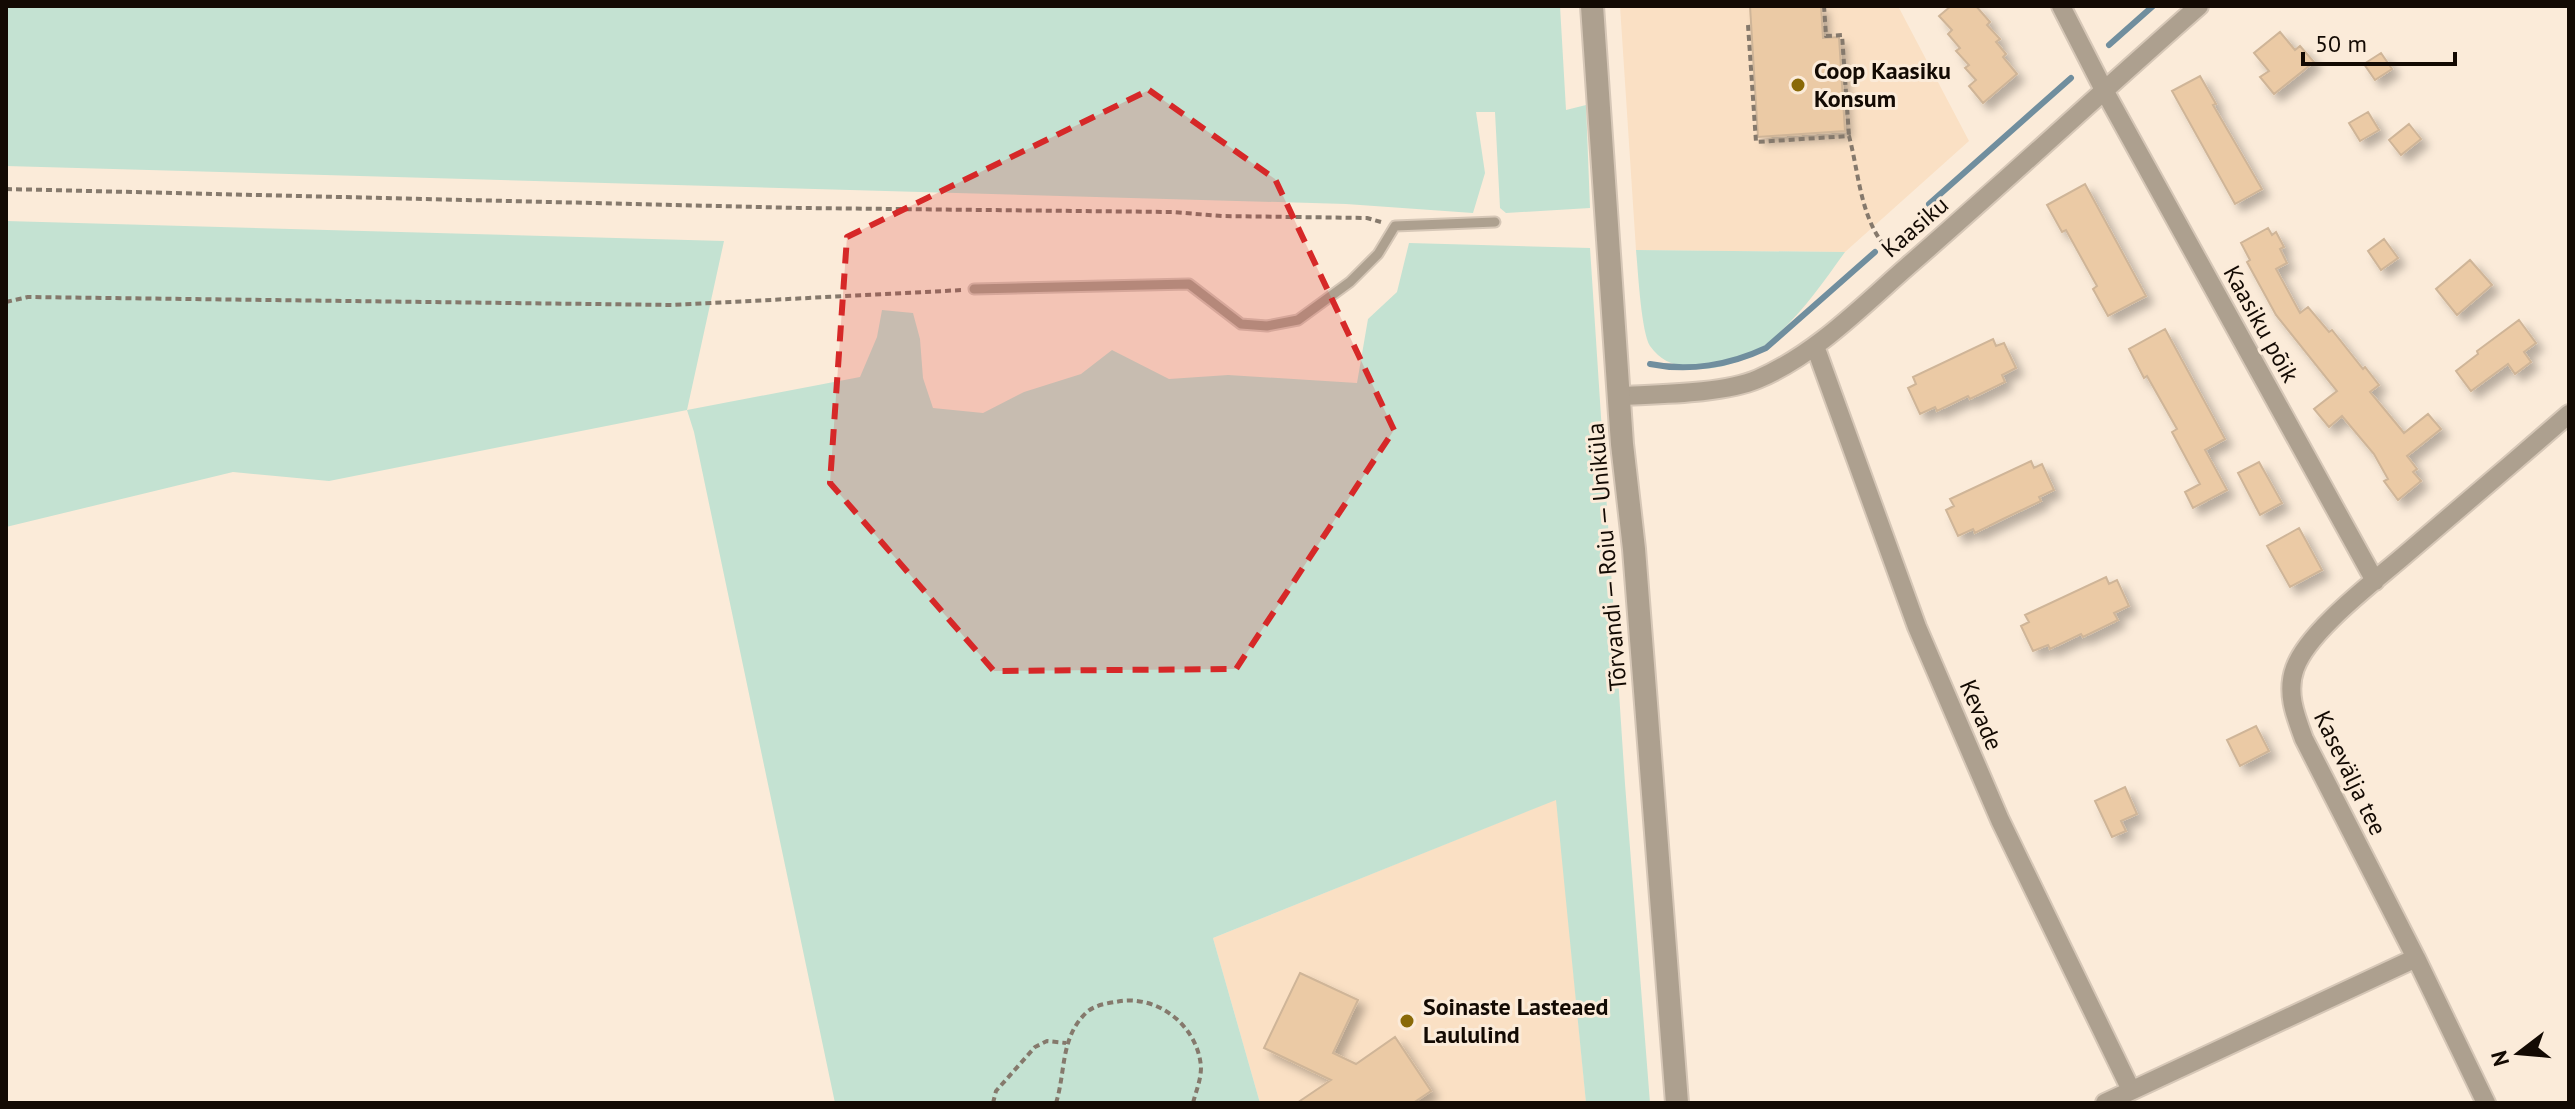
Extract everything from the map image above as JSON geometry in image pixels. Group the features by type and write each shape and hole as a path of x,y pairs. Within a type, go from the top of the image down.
{"street":[{"name":"Tõrvandi — Roiu — Uniküla","path":"1592,6 1677,1103"},
{"name":"Kaasiku põik","path":"2061,6 2104,90 2375,581"},
{"name":"Kaasiku","path":"1620,396 1705,390 1754,381 1789,364 1815,346 1906,267 2199,6"},
{"name":"Kevade","path":"1815,346 1923,641 2000,820 2131,1090"},
{"name":"Kasevälja tee","path":"2486,1103 2304,739 2294,712 2292,680 2302,652 2313,637 2569,414"},
{"path":"2105,1103 2416,958"}],"lane":[{"path":"974,289 1189,284 1241,324 1267,326 1298,320 1350,282 1378,254 1395,226 1495,222"}],"path":[{"path":"1824,6 1826,36 1842,35 1849,136 1868,219 1877,237 1906,267"},
{"path":"1748,25 1756,142 1849,136"},
{"path":"6,189 769,207 1172,212 1222,216 1367,218 1395,226"},
{"path":"6,302 28,297 672,305 974,289"},
{"path":"1056,1103 1066,1043 1087,1011 1099,1005 1131,1000 1148,1002 1176,1016 1197,1045 1201,1078 1193,1103"},
{"path":"993,1103 996,1091 1035,1047 1047,1041 1066,1043"}],"highlighted area":[{"path":"1149,90 1275,179 1394,430 1236,669 994,671 830,483 847,237"}],"shaded area":[{"path":"1620,6 1898,6 1969,141 1845,252 1636,250"},
{"name":"Soinaste Lasteaed Laululind","path":"1557,799 1586,1103 1260,1103 1213,938"}],"green space":[{"path":"6,6 1560,6 1566,110 1586,105 1590,208 1506,213 1500,208 1495,112 1476,112 1485,173 1473,213 1346,204 6,166"},
{"path":"6,221 724,241 687,410 329,481 233,472 6,527"},
{"path":"1409,243 1590,248 1625,784 1650,1103 1586,1103 1556,800 1213,938 1260,1103 835,1103 687,410 860,377 877,337 882,310 913,313 920,339 923,378 933,408 983,413 1024,392 1081,374 1112,350 1169,379 1228,375 1357,383 1368,319 1397,292"},
{"path":"1636,250 1845,252 1779,334 1736,362 1712,368 1671,363 1650,346 1642,314"}],"building":[{"name":"Coop Kaasiku Konsum","path":"1750,6 1821,6 1823,38 1839,37 1845,131 1758,137"},
{"path":"1951,6 1976,6 1990,22 1987,25 2000,39 1996,42 2006,54 2003,57 2017,74 1983,103 1969,86 1976,80 1965,68 1969,65 1956,51 1960,48 1948,34 1952,30 1939,16"},
{"path":"2280,32 2295,50 2300,46 2314,62 2274,94 2260,77 2269,71 2254,53"},
{"path":"2381,53 2392,69 2375,80 2364,64"},
{"path":"2200,76 2216,104 2213,105 2262,189 2235,204 2172,91"},
{"path":"2368,112 2379,130 2360,141 2349,123"},
{"path":"2409,124 2421,139 2401,155 2389,140"},
{"path":"2085,184 2146,296 2108,316 2093,289 2097,286 2066,230 2062,232 2047,205"},
{"path":"2268,228 2272,235 2276,232 2284,247 2280,249 2287,263 2276,269 2300,313 2308,307 2329,332 2332,330 2363,369 2365,367 2379,385 2370,392 2404,433 2428,414 2441,429 2407,456 2417,469 2413,472 2421,481 2398,500 2384,481 2388,479 2374,454 2342,416 2329,427 2314,409 2337,391 2276,315 2247,262 2250,260 2241,243"},
{"path":"2384,239 2398,258 2381,270 2368,251"},
{"path":"2470,260 2492,285 2457,315 2436,289"},
{"path":"2519,320 2536,343 2524,352 2531,362 2515,374 2508,364 2471,391 2456,371"},
{"path":"2165,329 2225,439 2205,450 2227,490 2193,508 2185,492 2200,484 2172,432 2177,429 2129,349"},
{"path":"1993,339 1996,346 2004,343 2016,368 2002,375 2005,382 1970,399 1968,396 1937,411 1935,407 1920,414 1908,388 1916,384 1913,377"},
{"path":"2031,461 2034,468 2042,464 2054,490 2039,497 2041,501 1975,533 1973,529 1958,536 1946,510 1954,506 1950,499"},
{"path":"2259,462 2282,503 2260,515 2238,473"},
{"path":"2299,528 2322,570 2290,587 2267,546"},
{"path":"2106,577 2109,584 2117,580 2129,606 2114,613 2118,620 2083,637 2081,634 2050,649 2048,645 2033,651 2021,626 2029,622 2025,615"},
{"path":"2256,726 2269,751 2240,766 2227,740"},
{"path":"2125,787 2137,814 2121,821 2126,831 2112,837 2095,801"},
{"path":"1300,973 1358,1000 1333,1053 1356,1064 1395,1037 1431,1091 1413,1103 1297,1103 1331,1080 1264,1048"}],"waterway":[{"path":"2109,45 2153,6"},
{"path":"1929,204 2071,78"},
{"path":"1650,364 1680,367 1709,365 1738,359 1766,348 1875,252"}],"place":[{"name":"Coop Kaasiku Konsum","path":"1798,85"},
{"name":"Soinaste Lasteaed Laululind","path":"1407,1021"}]}
